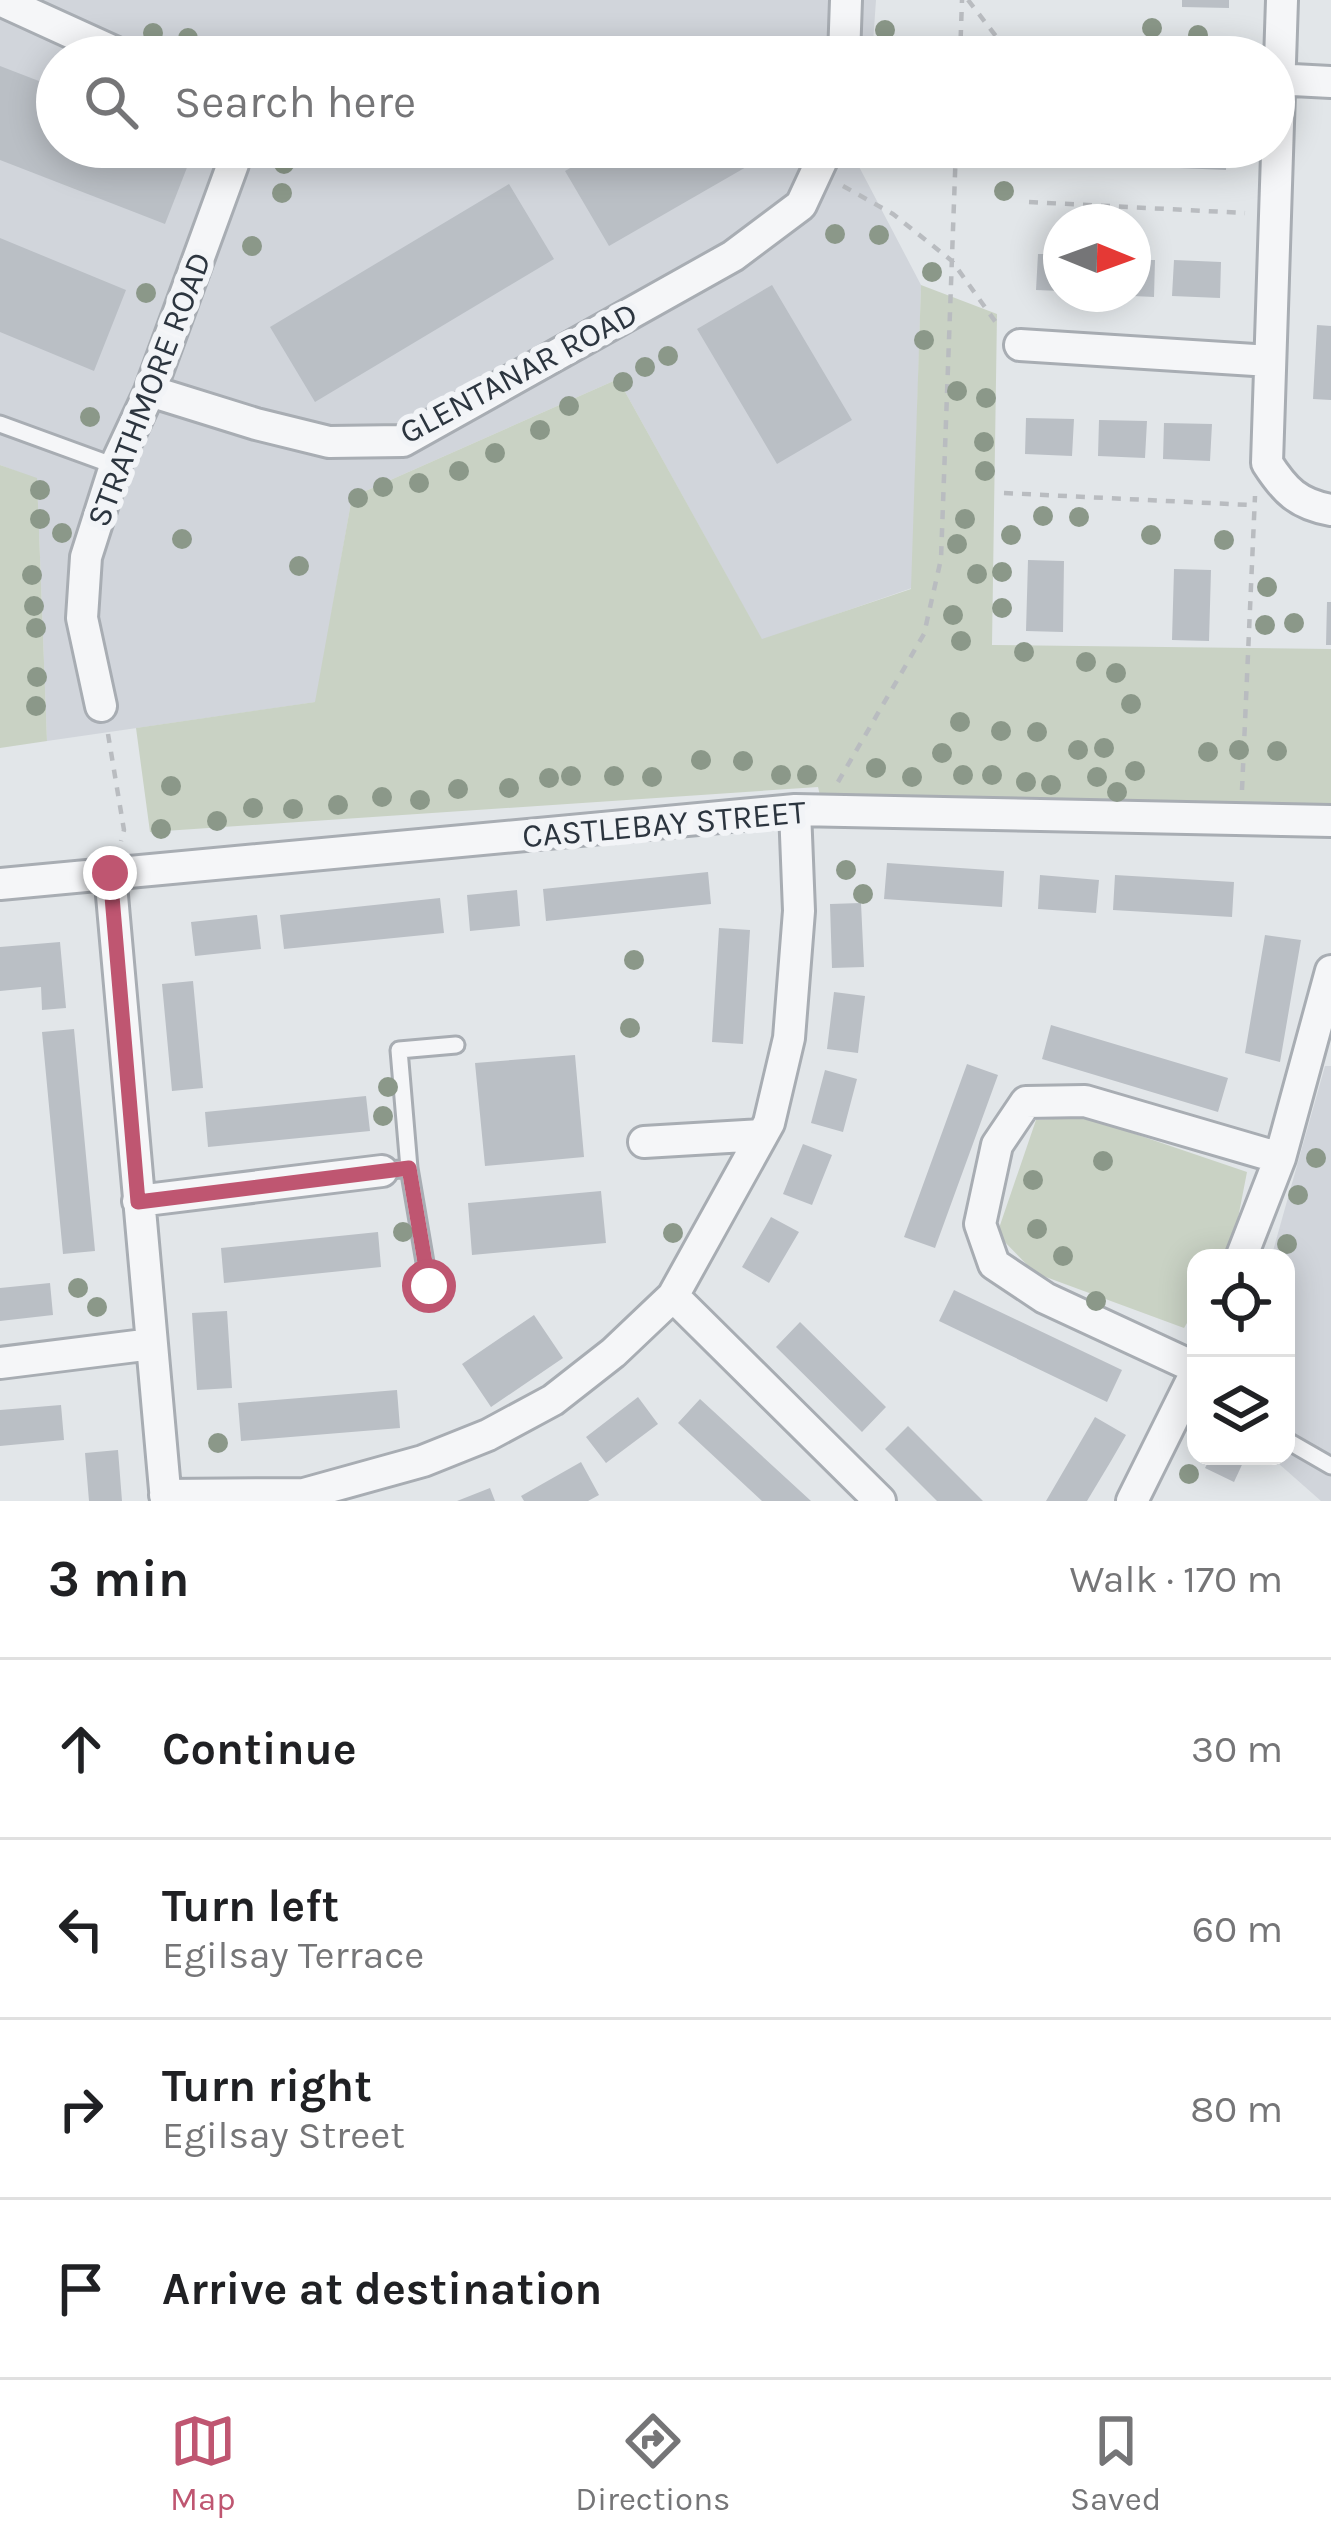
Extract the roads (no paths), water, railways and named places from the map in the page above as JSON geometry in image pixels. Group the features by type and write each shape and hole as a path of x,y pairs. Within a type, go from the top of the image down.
{"street":[{"path":"0,0 79,36"},
{"path":"845,36 846,0"},
{"path":"1280,36 1282,0"},
{"path":"1295,81 1331,82"},
{"name":"STRATHMORE ROAD","path":"101,706 82,618 86,557 115,466 150,391 232,168"},
{"name":"GLENTANAR ROAD","path":"150,391 329,442 404,441 733,256 802,205 819,168"},
{"path":"1276,168 1267,458 1283,488 1304,505 1331,510"},
{"path":"1020,345 1270,361"},
{"path":"110,873 166,1498 304,1494 423,1461 488,1435 553,1400 613,1353 673,1296 769,1123 789,1037 809,810"},
{"name":"CASTLEBAY STREET","path":"0,884 809,810 1331,821"},
{"path":"1245,1249 1280,1158 1331,971"},
{"path":"1187,1376 1045,1298 994,1264 980,1224 997,1145 1026,1102 1085,1101 1280,1158"},
{"path":"644,1142 762,1135"},
{"path":"138,1202 395,1170"},
{"path":"673,1296 880,1501"},
{"path":"0,1363 152,1344"},
{"path":"1132,1501 1187,1394"}],"lane":[{"path":"0,424 115,466"},
{"path":"436,1298 395,1170 399,1050 456,1045"},
{"path":"1295,1445 1331,1466"}]}
